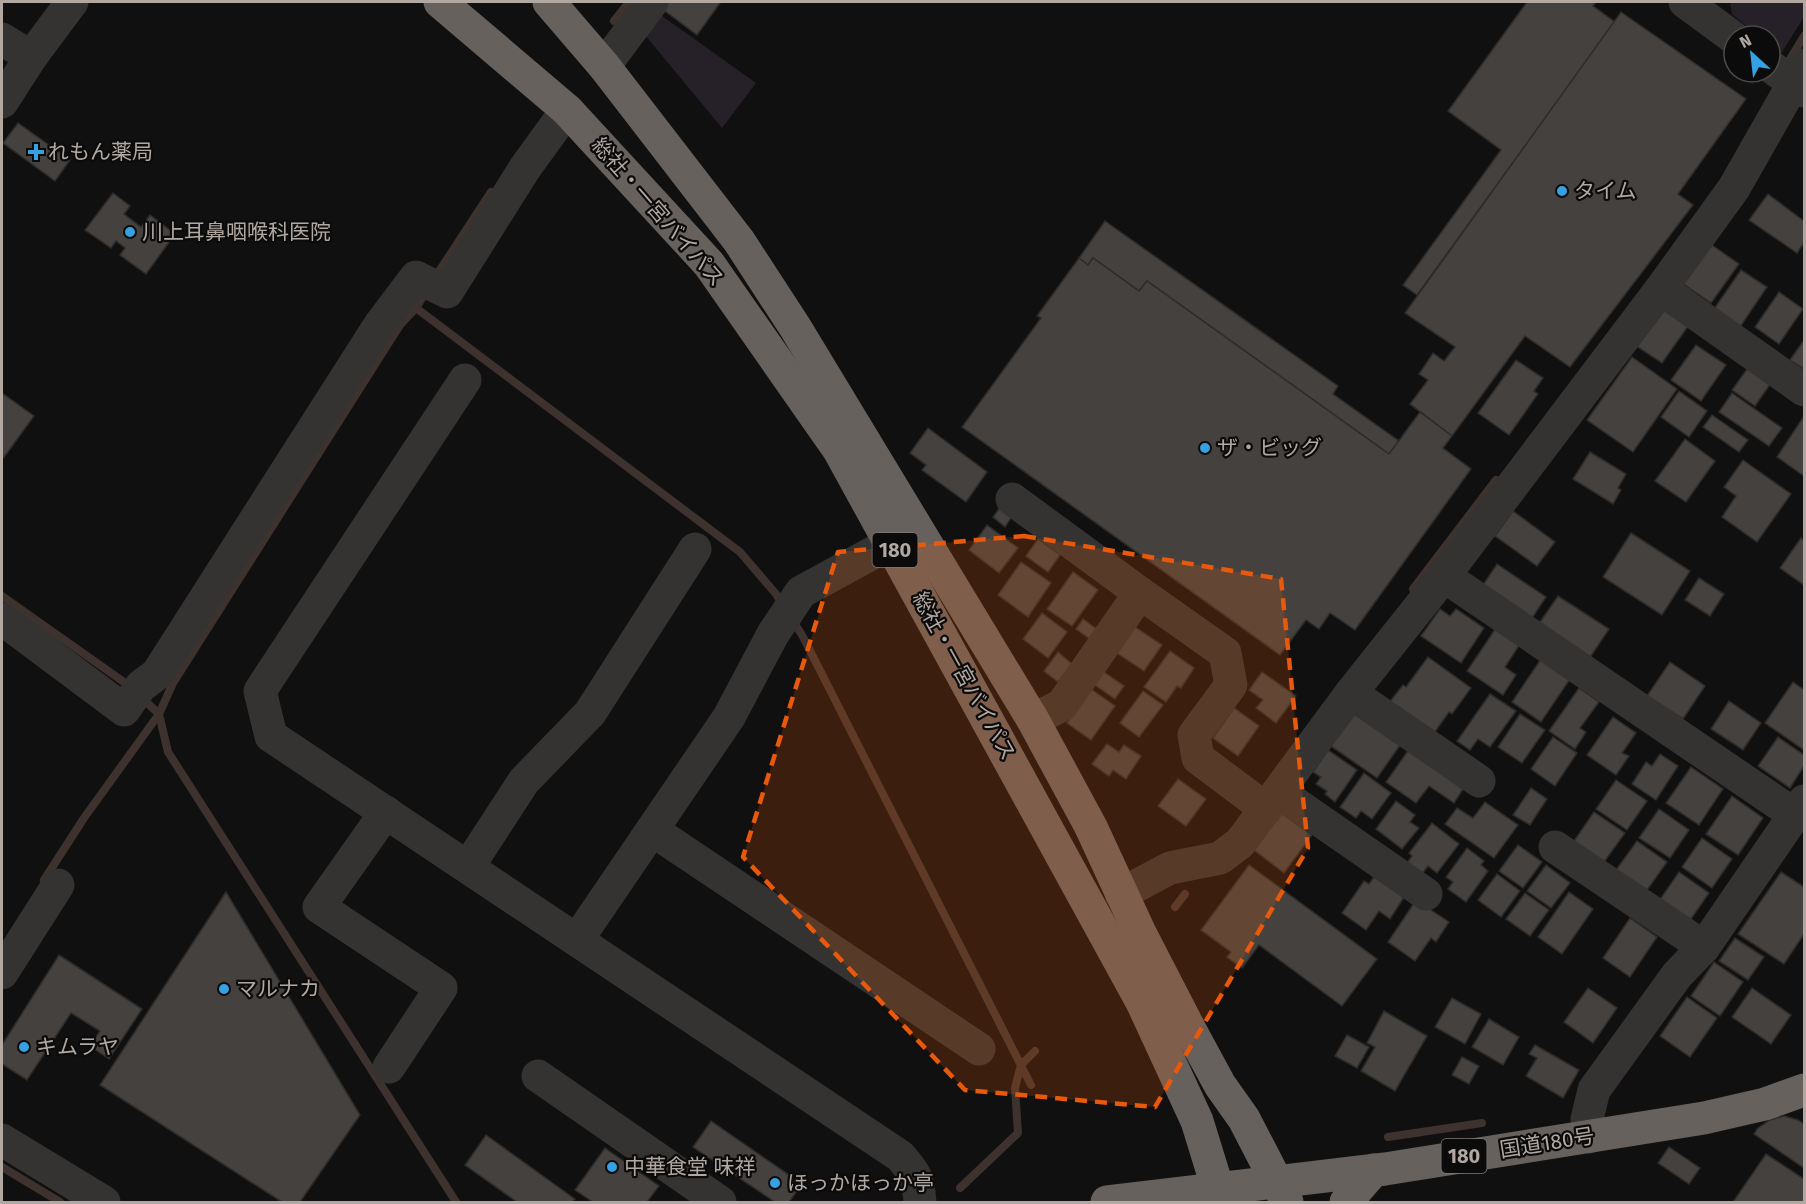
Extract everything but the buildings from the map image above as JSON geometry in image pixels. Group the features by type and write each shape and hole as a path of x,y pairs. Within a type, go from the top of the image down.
{"highway":[{"name":"総社・一宮バイパス","path":"440,2 567,110 709,264 839,450 1142,1002 1197,1122 1220,1196"},
{"name":"総社・一宮バイパス","path":"549,2 604,66 739,241 795,327 1033,720 1091,827 1120,894 1188,1026 1220,1085 1244,1119 1282,1192"},
{"name":"国道180号","path":"1107,1203 1282,1192 1374,1170 1704,1119 1765,1104 1804,1090"},
{"path":"1346,1203 1374,1170"}],"street":[{"path":"2,102 31,57 72,2"},
{"path":"604,66 652,2"},
{"path":"1685,2 1722,29"},
{"path":"2,39 31,57"},
{"path":"1120,894 1170,868 1220,858 1240,843 1351,693 1444,576 1661,289 1734,188 1793,76"},
{"path":"2,619 124,710 141,686 157,674 379,326 416,277 447,292 525,168 567,110"},
{"path":"1661,289 1804,390"},
{"path":"465,380 260,692 271,736 900,1156 914,1172 919,1187 920,1203"},
{"path":"1012,499 1225,654 1231,685 1194,735 1198,758 1426,894"},
{"path":"577,940 729,717 773,634 801,592 891,543"},
{"path":"468,867 524,781 590,713 695,549"},
{"path":"1444,576 1800,808 1704,946 1677,975 1594,1090 1587,1119 1589,1137"},
{"path":"1033,720 1062,705 1140,593"},
{"path":"1351,693 1479,781"},
{"path":"386,812 319,907 441,988 389,1067"},
{"path":"652,830 979,1049"},
{"path":"1555,847 1704,946"},
{"path":"2,973 58,885"},
{"path":"538,1076 720,1203"},
{"path":"2,1140 104,1203"}],"highlighted area":[{"path":"1024,536 1281,579 1308,848 1155,1107 965,1090 743,857 838,552"}],"shaded area":[{"path":"1730,2 1804,2 1804,17 1782,52 1782,24 1744,24 1732,14"},
{"path":"655,11 756,83 722,128 640,29"}],"waterway":[{"path":"614,21 629,2"},
{"path":"1790,59 1804,36"},
{"path":"434,279 491,192"},
{"path":"44,880 84,818 159,714 173,683 400,325 416,308 427,290"},
{"path":"416,308 740,552 783,605"},
{"path":"1413,589 1496,480"},
{"path":"2,596 131,687"},
{"path":"791,618 802,635 1031,1085"},
{"path":"140,696 159,714 168,752 456,1202"},
{"path":"1175,907 1185,894"},
{"path":"960,1188 1018,1133 1015,1088 1021,1065 1035,1051"},
{"path":"1388,1137 1482,1123"},
{"path":"2,1167 60,1202"}],"place":[{"name":"れもん薬局","path":"36,152"},
{"name":"タイム","path":"1562,191"},
{"name":"川上耳鼻咽喉科医院","path":"130,232"},
{"name":"ザ・ビッグ","path":"1205,448"},
{"name":"マルナカ","path":"224,989"},
{"name":"キムラヤ","path":"24,1047"},
{"name":"中華食堂 味祥","path":"612,1167"},
{"name":"ほっかほっか亭","path":"775,1183"}]}
